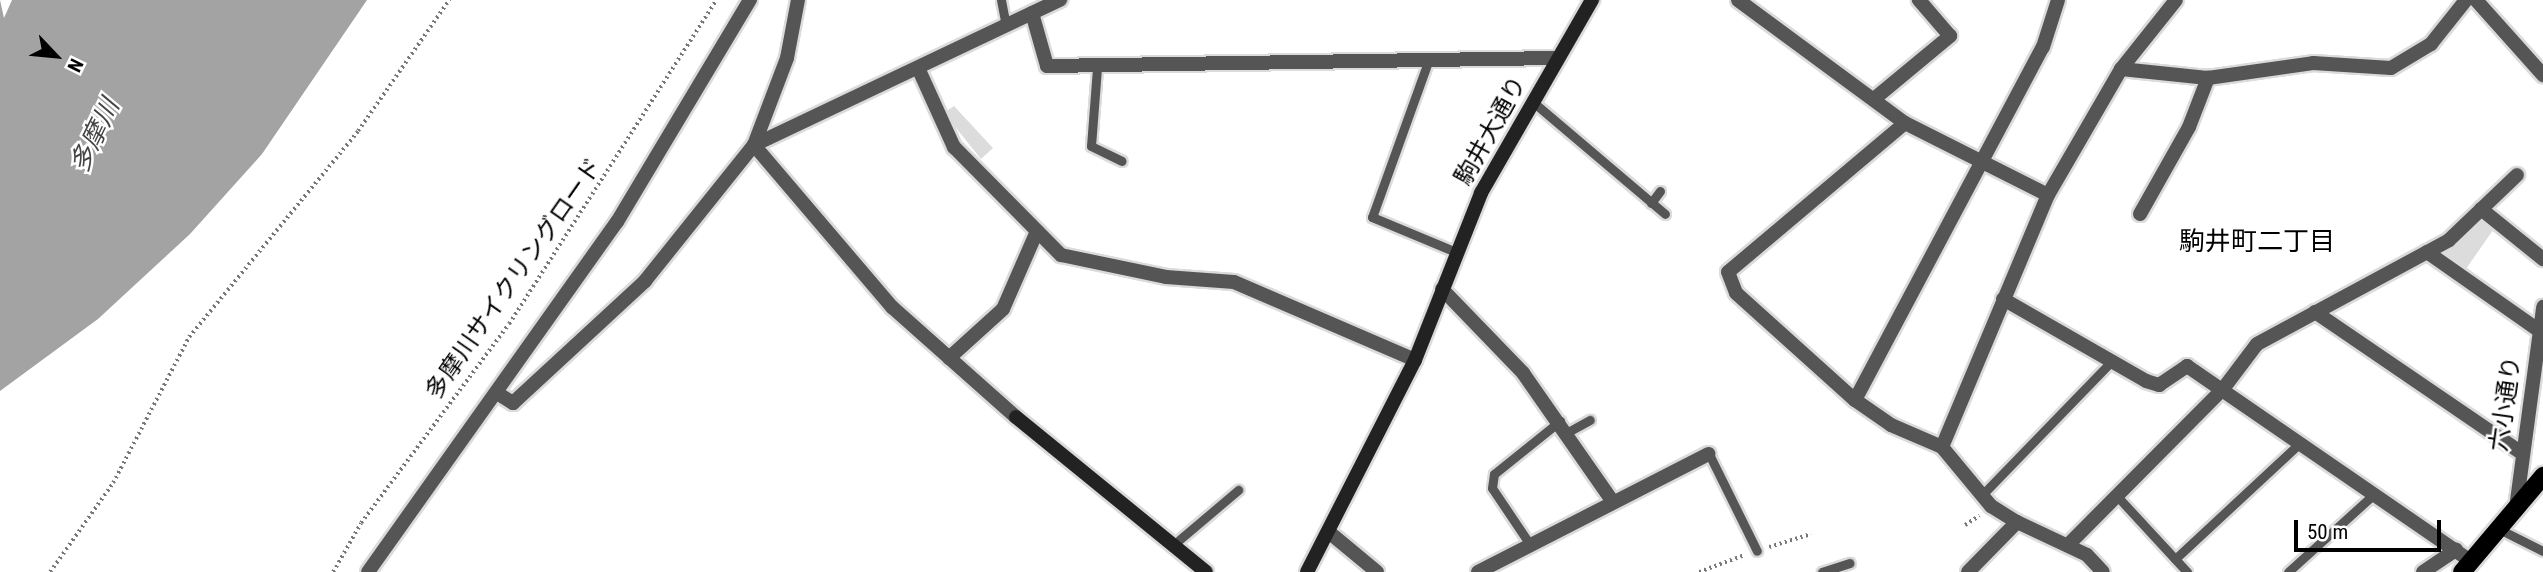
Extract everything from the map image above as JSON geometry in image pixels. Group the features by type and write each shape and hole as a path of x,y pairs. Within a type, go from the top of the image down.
{"main road":[{"path":"2467,566 2543,476"}],"street":[{"path":"368,572 617,222 750,0"},
{"path":"497,393 513,403 645,281 754,145 787,58 798,0"},
{"path":"754,145 919,70 1060,0"},
{"name":"駒井大通り","path":"1307,572 1330,533 1415,360 1456,252 1533,102 1592,0"},
{"path":"1738,0 1905,123 2048,195"},
{"path":"1874,99 1950,36 1919,0"},
{"path":"1855,400 2043,47 2058,0"},
{"path":"1942,447 2048,195 2121,69 2176,0"},
{"path":"2121,69 2208,78 2313,63 2391,68 2431,44 2466,0"},
{"path":"2476,0 2543,75"},
{"path":"1032,13 1042,62 1097,68 1558,58"},
{"path":"919,70 954,147 1061,255 1166,278 1234,282 1415,360"},
{"path":"2140,214 2189,127 2208,78"},
{"path":"1905,123 1728,272 1736,293 1855,400 1891,425 1942,447 1983,494 2017,522 2068,545 2103,572"},
{"path":"754,145 892,307 1016,417 1206,572"},
{"path":"2068,545 2224,389 2257,344 2427,252 2481,209 2517,175"},
{"path":"2481,209 2543,259"},
{"path":"949,358 1003,309 1037,231"},
{"path":"2427,252 2540,331"},
{"path":"1442,289 1565,426 1613,502"},
{"path":"2003,299 2159,385 2187,366 2456,550 2467,566"},
{"name":"六小通り","path":"2516,508 2522,453 2538,371 2543,307"},
{"path":"2315,312 2522,453"},
{"path":"1478,572 1529,543 1709,454"},
{"path":"1968,572 2017,522"},
{"path":"1330,533 1377,572"},
{"path":"2423,572 2456,550"}],"lane":[{"path":"1001,0 1006,26"},
{"path":"1429,59 1373,217 1456,252"},
{"path":"1097,68 1091,146 1122,161"},
{"path":"1533,102 1665,214"},
{"path":"1651,203 1660,191"},
{"path":"1983,494 2115,359"},
{"path":"1529,543 1492,488 1494,474 1565,426 1590,420"},
{"path":"2175,559 2300,443"},
{"path":"1709,454 1757,551"},
{"path":"1172,546 1238,490"},
{"path":"2288,572 2374,494"},
{"path":"2116,495 2187,572"},
{"path":"2499,528 2543,551"},
{"path":"1822,572 1850,563"}],"path":[{"path":"50,572 114,483 189,337 358,131 449,0"},
{"name":"多摩川サイクリングロード","path":"333,572 361,523 509,324 716,0"},
{"path":"1699,572 1811,534"}],"shaded area":[{"path":"954,106 993,148 981,159 944,113"},
{"path":"2481,209 2498,223 2461,276 2427,252"}],"water":[{"name":"多摩川","path":"0,0 4,18 12,0 367,0 262,154 190,234 98,319 0,391"}],"district":[{"name":"駒井町二丁目","path":"2257,242"}]}
